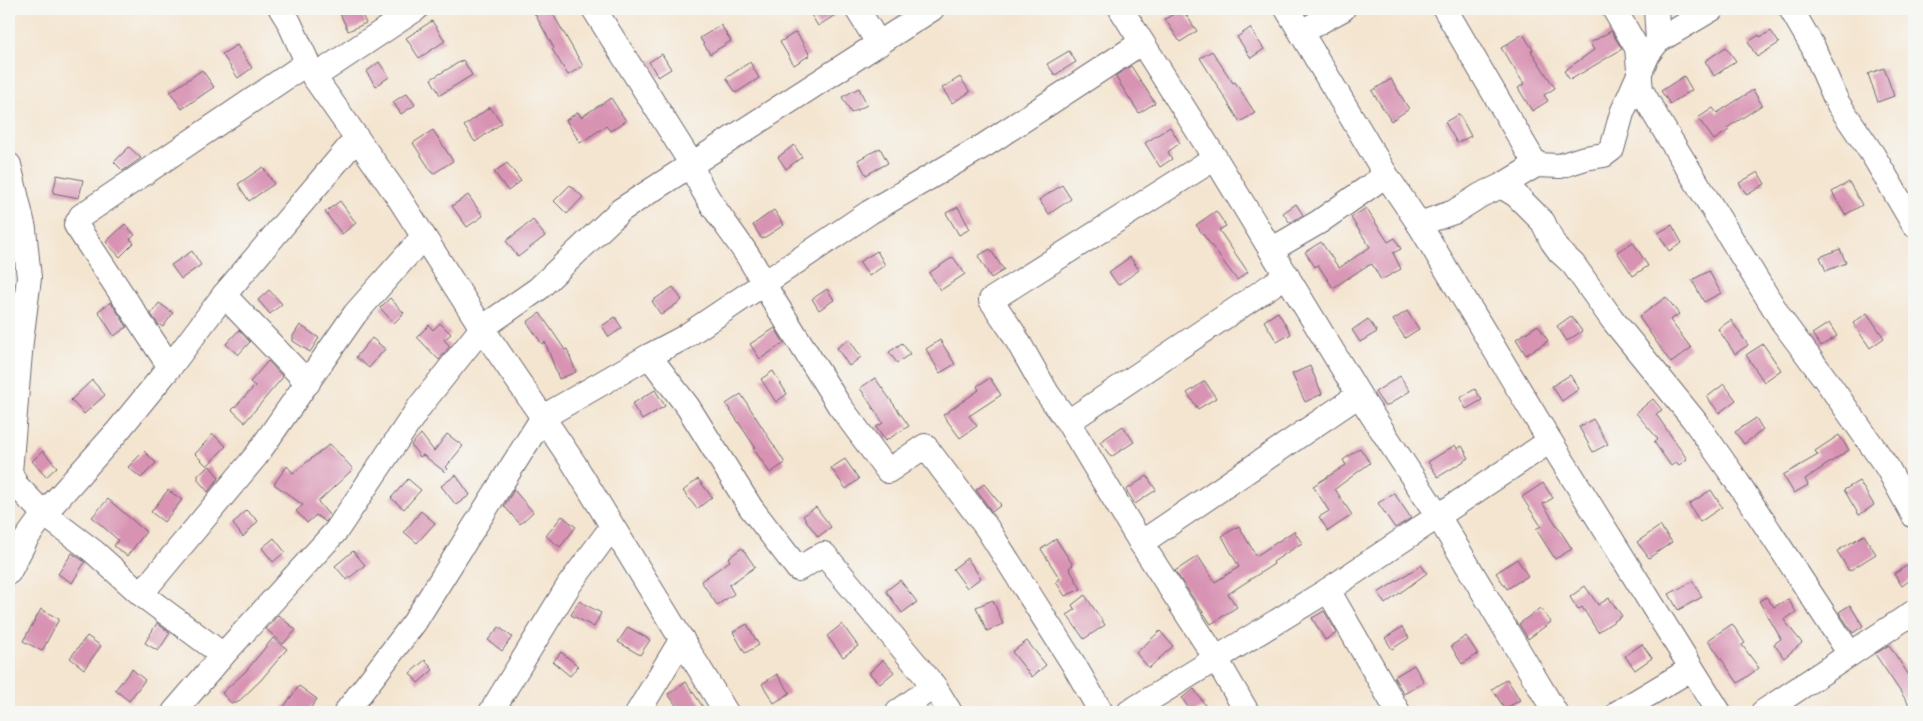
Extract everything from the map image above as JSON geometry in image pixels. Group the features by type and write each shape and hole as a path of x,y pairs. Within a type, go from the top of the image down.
{"street":[{"path":"280,9 289,22 310,70 356,139 399,198 482,328 543,417 726,712"},
{"path":"170,367 76,225 81,216 310,70 416,9"},
{"path":"594,9 692,163 696,176 715,210 758,272 764,285 839,405 888,471 925,446 987,528 1069,657 1101,712"},
{"path":"857,9 879,44"},
{"path":"174,712 223,655 336,531 420,406 482,328 538,289 621,210 932,9"},
{"path":"1121,9 1215,158 1359,395 1438,516 1555,712"},
{"path":"1288,9 1386,175 1419,224 1550,441 1719,712"},
{"path":"1301,32 1343,9"},
{"path":"1445,9 1536,165"},
{"path":"1614,9 1637,48 1642,90 1646,97 1782,321 1887,467 1914,516"},
{"path":"1656,9 1658,41"},
{"path":"1419,224 1454,212 1536,165 1560,166 1585,158 1604,155 1612,149 1622,113 1648,54 1658,41 1712,9"},
{"path":"1791,9 1813,48 1838,102 1873,155 1914,226"},
{"path":"346,712 414,623 543,417 683,338 870,212 985,145 1141,43"},
{"path":"9,572 26,538 44,514 116,433 170,367 224,295 356,139"},
{"path":"1215,158 991,300 1012,331 1047,394 1068,422 1247,712"},
{"path":"9,165 24,229 29,278 21,342 10,472 16,485 44,514 93,551 141,594 223,655"},
{"path":"1271,250 1319,222 1386,175"},
{"path":"1501,186 1516,195 1543,222 1560,252 1573,264 1612,319 1694,420 1732,474 1850,654"},
{"path":"141,594 256,456 355,314 423,237"},
{"path":"1068,422 1287,276"},
{"path":"224,295 308,383"},
{"path":"650,356 688,407 751,508 798,569 824,554 934,686 950,712"},
{"path":"1141,543 1359,395"},
{"path":"1128,712 1328,590 1550,441"},
{"path":"491,712 569,585 612,527"},
{"path":"1328,590 1398,712"},
{"path":"1763,712 1914,612"},
{"path":"638,712 682,639"},
{"path":"1619,712 1691,669"},
{"path":"898,712 934,686"}],"building":[{"path":"338,9 359,9 366,23 348,31"},
{"path":"532,9 550,9 583,66 568,75 552,49 554,48"},
{"path":"817,9 843,10 818,26 810,13"},
{"path":"1182,9 1197,31 1180,42 1165,19"},
{"path":"432,21 445,41 419,58 406,38"},
{"path":"721,25 731,41 710,54 700,38"},
{"path":"1250,28 1264,49 1251,58 1237,37"},
{"path":"1611,31 1622,49 1570,80 1564,71 1594,50 1590,43"},
{"path":"1771,31 1779,43 1757,57 1748,42 1759,35 1760,37"},
{"path":"796,32 810,55 794,65 780,42"},
{"path":"1523,34 1533,50 1531,51 1555,88 1544,95 1548,101 1532,111 1518,88 1524,84 1501,48"},
{"path":"237,45 252,68 238,78 222,54"},
{"path":"1726,47 1736,61 1714,76 1705,61"},
{"path":"1069,51 1076,62 1055,75 1047,64"},
{"path":"1212,51 1255,113 1240,122 1200,58"},
{"path":"662,54 671,69 658,77 649,62"},
{"path":"463,60 472,75 440,95 431,79"},
{"path":"379,62 389,77 376,86 366,72"},
{"path":"750,62 759,78 736,93 726,78"},
{"path":"1131,66 1155,103 1139,113 1115,76"},
{"path":"1884,68 1894,96 1878,102 1868,74"},
{"path":"202,70 214,87 182,109 170,92"},
{"path":"1684,76 1692,90 1670,104 1661,91"},
{"path":"960,77 970,92 952,103 942,88"},
{"path":"1391,79 1409,109 1391,121 1372,91"},
{"path":"859,88 867,105 851,113 842,97"},
{"path":"1753,90 1762,105 1727,128 1729,130 1714,140 1698,118 1713,108 1717,113"},
{"path":"407,93 415,105 401,114 393,102"},
{"path":"611,98 626,121 610,131 606,126 580,143 566,120 578,112 581,117"},
{"path":"490,107 502,123 475,142 464,126"},
{"path":"1459,114 1471,136 1457,143 1445,122"},
{"path":"1170,127 1180,143 1168,152 1172,159 1160,167 1145,143"},
{"path":"433,130 453,161 433,174 413,143"},
{"path":"794,145 802,157 786,169 778,157"},
{"path":"129,147 141,158 123,171 114,162"},
{"path":"880,148 888,163 866,175 858,160"},
{"path":"507,163 521,181 508,191 494,172"},
{"path":"263,167 274,184 249,201 238,184"},
{"path":"1758,172 1765,184 1747,195 1739,183"},
{"path":"57,175 83,180 79,198 53,193"},
{"path":"1849,182 1862,205 1845,215 1832,192"},
{"path":"570,185 583,197 567,214 554,201"},
{"path":"1062,185 1071,199 1049,214 1039,200"},
{"path":"468,195 483,216 467,227 452,206"},
{"path":"340,201 356,223 342,234 325,212"},
{"path":"1296,204 1303,215 1290,223 1283,213"},
{"path":"958,207 970,229 959,235 946,213"},
{"path":"1366,208 1388,242 1395,238 1401,249 1393,253 1401,269 1381,280 1372,264 1333,288 1318,265 1315,267 1305,252 1321,242 1339,268 1370,247 1351,218"},
{"path":"774,210 784,225 762,239 753,225"},
{"path":"1216,211 1226,226 1219,230 1248,272 1237,280 1196,225"},
{"path":"533,220 545,236 518,257 506,241"},
{"path":"125,224 135,235 130,239 134,243 120,257 106,242"},
{"path":"1672,225 1682,243 1669,251 1658,233"},
{"path":"1633,242 1648,266 1633,276 1617,252"},
{"path":"990,249 1004,270 991,278 978,256"},
{"path":"1840,249 1846,263 1826,271 1820,257"},
{"path":"192,251 201,265 181,279 171,265"},
{"path":"877,251 885,265 869,276 859,262"},
{"path":"953,257 965,274 941,290 929,273"},
{"path":"1130,257 1139,270 1118,285 1109,272"},
{"path":"1709,271 1721,293 1704,302 1692,280"},
{"path":"673,287 682,300 661,315 652,301"},
{"path":"827,289 834,300 819,310 812,299"},
{"path":"269,290 282,304 270,314 258,300"},
{"path":"1666,297 1679,314 1670,320 1691,348 1671,363 1639,317"},
{"path":"390,298 404,313 394,323 380,308"},
{"path":"111,302 127,327 114,336 98,311"},
{"path":"159,303 173,313 163,327 158,324 151,314"},
{"path":"1407,311 1419,329 1405,338 1393,320"},
{"path":"1278,312 1291,334 1277,342 1264,321"},
{"path":"540,313 565,350 567,349 576,372 559,379 545,342 542,344 527,322"},
{"path":"1867,313 1884,338 1870,348 1853,323"},
{"path":"1571,316 1582,331 1567,341 1557,326"},
{"path":"615,317 622,328 609,337 602,326"},
{"path":"1368,319 1377,332 1360,342 1352,330"},
{"path":"1731,320 1748,345 1735,354 1718,329"},
{"path":"440,323 451,334 444,340 450,346 439,360 417,337 429,325 433,330"},
{"path":"1829,323 1837,336 1821,346 1812,334"},
{"path":"300,325 319,338 310,352 293,341 293,336"},
{"path":"1538,325 1548,341 1526,355 1516,339"},
{"path":"775,328 784,343 760,359 750,344"},
{"path":"239,330 250,342 238,355 226,344"},
{"path":"372,338 385,349 369,368 356,357"},
{"path":"849,339 861,357 849,366 837,348"},
{"path":"940,340 955,364 940,373 926,349"},
{"path":"902,343 910,354 897,363 889,352"},
{"path":"1763,344 1781,370 1764,382 1746,355"},
{"path":"268,361 283,377 245,422 232,410 255,386 250,382"},
{"path":"1310,366 1322,394 1305,402 1292,374"},
{"path":"773,371 787,394 776,402 761,379"},
{"path":"1570,375 1579,389 1562,401 1552,386"},
{"path":"1400,376 1410,391 1385,407 1375,392"},
{"path":"875,378 909,426 885,441 876,427 883,423 860,388"},
{"path":"990,378 1001,395 969,416 977,426 960,438 943,415 979,390 977,386"},
{"path":"92,380 105,395 84,414 71,400"},
{"path":"1205,381 1216,398 1198,409 1187,393"},
{"path":"1724,384 1736,400 1719,413 1707,397"},
{"path":"1475,389 1482,400 1466,409 1460,398"},
{"path":"655,390 665,406 642,420 632,404"},
{"path":"741,394 785,463 770,473 726,404"},
{"path":"1653,399 1662,410 1656,414 1687,459 1679,465 1676,462 1671,466 1654,442 1658,439 1636,413"},
{"path":"1756,418 1763,430 1744,444 1735,432"},
{"path":"1593,419 1608,444 1593,452 1579,427"},
{"path":"1123,426 1134,442 1111,457 1100,442"},
{"path":"213,434 226,446 207,466 195,454"},
{"path":"421,434 434,451 447,434 463,446 446,467 448,469 445,472 423,455 420,457 411,445"},
{"path":"1839,435 1849,450 1805,479 1808,485 1794,493 1783,475 1818,455 1815,451"},
{"path":"330,444 353,469 318,502 330,516 326,522 316,515 307,523 296,511 303,505 274,484 287,466 293,473"},
{"path":"1455,445 1457,449 1462,446 1469,458 1438,477 1428,462"},
{"path":"1360,448 1370,463 1335,489 1352,515 1328,531 1319,517 1329,511 1313,486 1346,465 1343,460"},
{"path":"43,451 57,467 46,477 32,461"},
{"path":"144,451 156,463 141,478 128,467"},
{"path":"845,459 859,479 846,489 831,468"},
{"path":"210,466 219,478 208,492 198,480 198,475"},
{"path":"456,475 470,495 456,505 441,486"},
{"path":"1147,476 1156,490 1135,504 1126,490"},
{"path":"408,479 421,490 404,509 391,498"},
{"path":"698,479 712,497 697,509 683,491"},
{"path":"1859,481 1874,505 1859,515 1844,490"},
{"path":"1543,483 1553,498 1543,504 1572,549 1555,559 1536,529 1541,526 1522,497"},
{"path":"984,484 1001,505 992,512 976,490"},
{"path":"168,490 182,500 164,522 151,512"},
{"path":"514,490 533,512 520,524 504,506"},
{"path":"1711,490 1722,507 1700,522 1689,504"},
{"path":"1394,493 1411,518 1395,528 1378,503"},
{"path":"108,499 146,532 127,556 114,546 118,540 92,517"},
{"path":"816,507 831,527 818,537 803,516"},
{"path":"246,510 258,521 243,537 233,524"},
{"path":"421,511 435,523 417,543 404,532"},
{"path":"562,516 576,527 560,547 546,536"},
{"path":"1239,526 1256,556 1294,531 1302,543 1228,594 1237,607 1211,624 1175,571 1198,556 1215,582 1239,567 1222,536"},
{"path":"1660,526 1672,542 1649,558 1637,542"},
{"path":"1864,535 1876,554 1849,571 1837,551"},
{"path":"274,538 285,552 273,562 262,548"},
{"path":"1056,539 1073,565 1069,568 1081,589 1065,596 1056,582 1060,579 1041,549"},
{"path":"742,548 755,567 729,585 734,594 717,605 701,581 730,561 728,558"},
{"path":"353,551 365,565 347,580 335,566"},
{"path":"72,553 85,562 72,583 58,574"},
{"path":"967,558 981,578 967,588 953,569"},
{"path":"1517,559 1528,576 1507,589 1496,573"},
{"path":"1421,565 1427,573 1385,604 1378,593"},
{"path":"1908,565 1914,577 1902,586 1894,574"},
{"path":"900,580 917,602 902,613 886,591"},
{"path":"1693,581 1702,597 1678,610 1669,594"},
{"path":"1585,586 1598,605 1609,598 1622,616 1598,632 1582,607 1578,610 1570,597"},
{"path":"1085,595 1105,625 1084,639 1067,615 1075,610 1072,605"},
{"path":"1766,597 1774,607 1788,599 1796,612 1784,620 1802,643 1784,658 1774,644 1781,639 1759,601"},
{"path":"993,600 1003,624 987,631 976,607"},
{"path":"579,601 601,613 594,627 571,615"},
{"path":"1850,605 1863,626 1853,633 1839,612"},
{"path":"1540,608 1551,622 1528,639 1519,624"},
{"path":"41,609 59,619 42,651 23,641"},
{"path":"1324,611 1337,633 1325,640 1312,618"},
{"path":"278,615 296,630 283,644 266,629"},
{"path":"157,623 170,633 158,651 145,643"},
{"path":"747,624 759,645 745,653 733,632"},
{"path":"842,624 858,646 843,657 827,636"},
{"path":"1732,624 1745,643 1742,645 1759,668 1738,683 1708,640"},
{"path":"499,627 512,637 502,651 488,640"},
{"path":"628,627 650,640 640,655 618,642"},
{"path":"1402,627 1409,638 1392,649 1385,638"},
{"path":"1160,631 1173,646 1149,668 1136,653"},
{"path":"87,636 101,646 84,669 70,658"},
{"path":"1466,636 1478,654 1462,664 1451,646"},
{"path":"273,638 287,649 261,680 237,703 231,703 222,693 246,671"},
{"path":"1027,641 1046,665 1032,677 1012,652"},
{"path":"1642,644 1652,658 1635,670 1625,656"},
{"path":"1889,645 1914,683 1914,712 1875,654"},
{"path":"561,652 578,666 570,676 553,662"},
{"path":"425,660 433,670 418,683 410,673"},
{"path":"883,660 894,672 880,684 869,673"},
{"path":"1414,665 1424,682 1404,694 1394,677"},
{"path":"132,669 145,680 129,701 115,690"},
{"path":"777,674 790,693 774,703 762,684"},
{"path":"1507,679 1520,700 1505,709 1492,689"},
{"path":"686,682 703,707 696,712 681,712 668,694"},
{"path":"299,686 317,699 308,712 280,712"},
{"path":"1194,689 1205,705 1195,712 1191,712 1182,698"}]}
